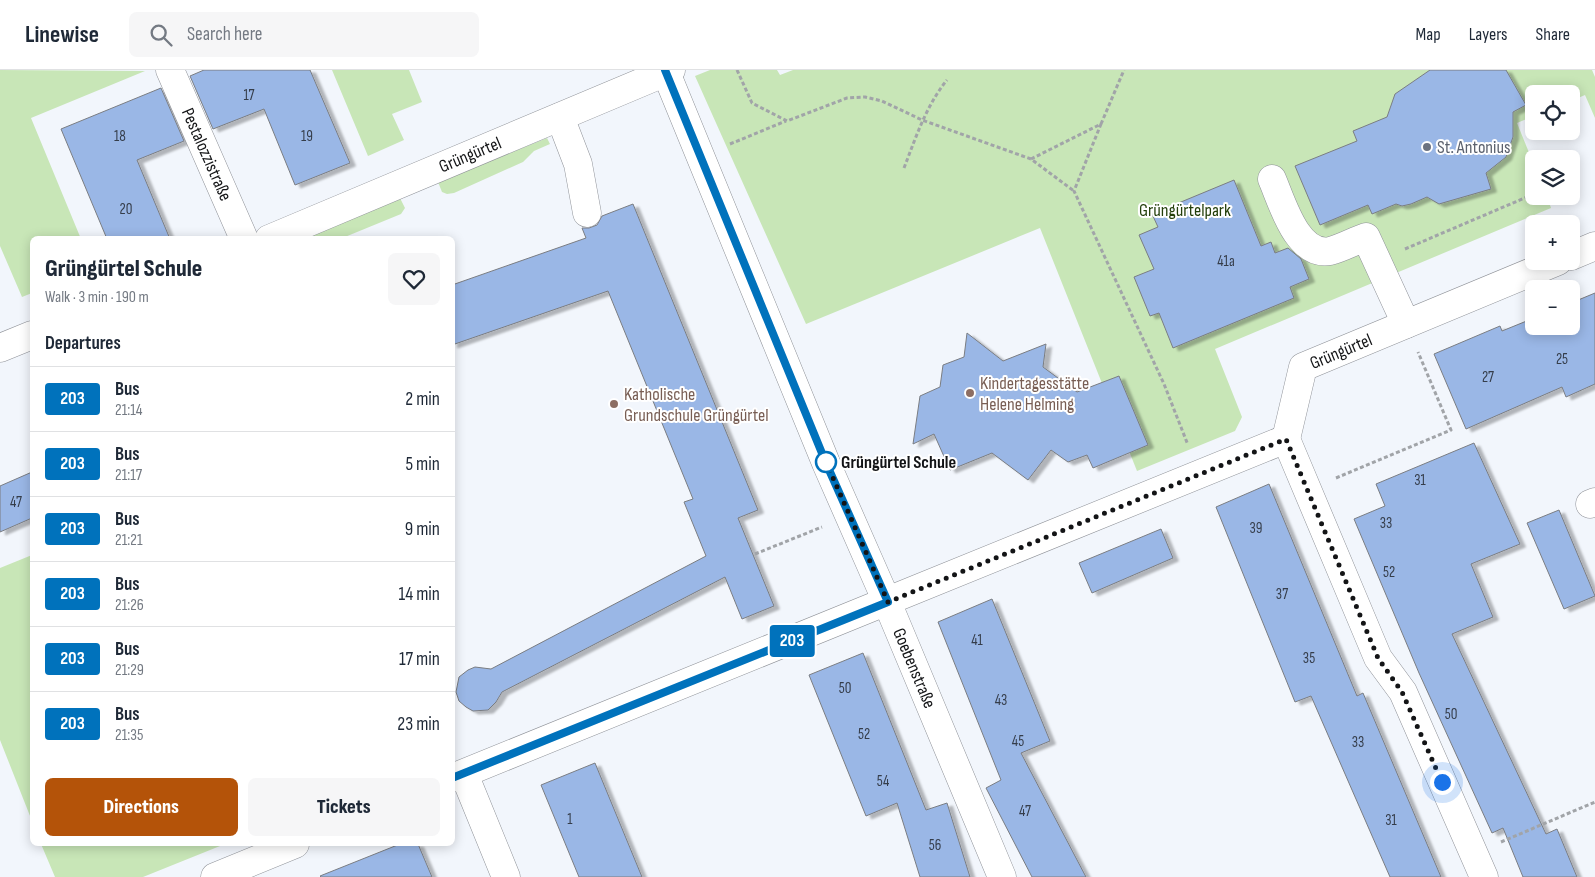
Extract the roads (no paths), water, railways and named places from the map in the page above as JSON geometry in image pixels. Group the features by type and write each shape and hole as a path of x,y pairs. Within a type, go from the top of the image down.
{"street":[{"name":"Pestalozzistraße","path":"170,70 243,236"},
{"name":"Grüngürtel","path":"276,236 667,71"},
{"name":"Goebenstraße","path":"667,71 826,463 888,602 1002,877"},
{"path":"560,117 578,164 587,213"},
{"path":"1272,179 1297,236 1313,250 1329,251 1366,237 1406,324"},
{"path":"1580,252 1595,246"},
{"name":"Grüngürtel","path":"1286,439 1303,366 1536,270"},
{"path":"0,347 30,336"},
{"path":"506,877 458,776 1286,439 1378,658 1402,692 1479,865"},
{"path":"215,877 290,846"}],"place":[{"name":"St. Antonius","path":"1427,147"},
{"name":"Kindertagesstätte Helene Helming","path":"970,393"},
{"name":"Katholische Grundschule Grüngürtel","path":"614,404"},
{"name":"Grüngürtel Schule","path":"826,462"}],"park label":[{"name":"Grüngürtelpark","path":"1185,210"}]}
